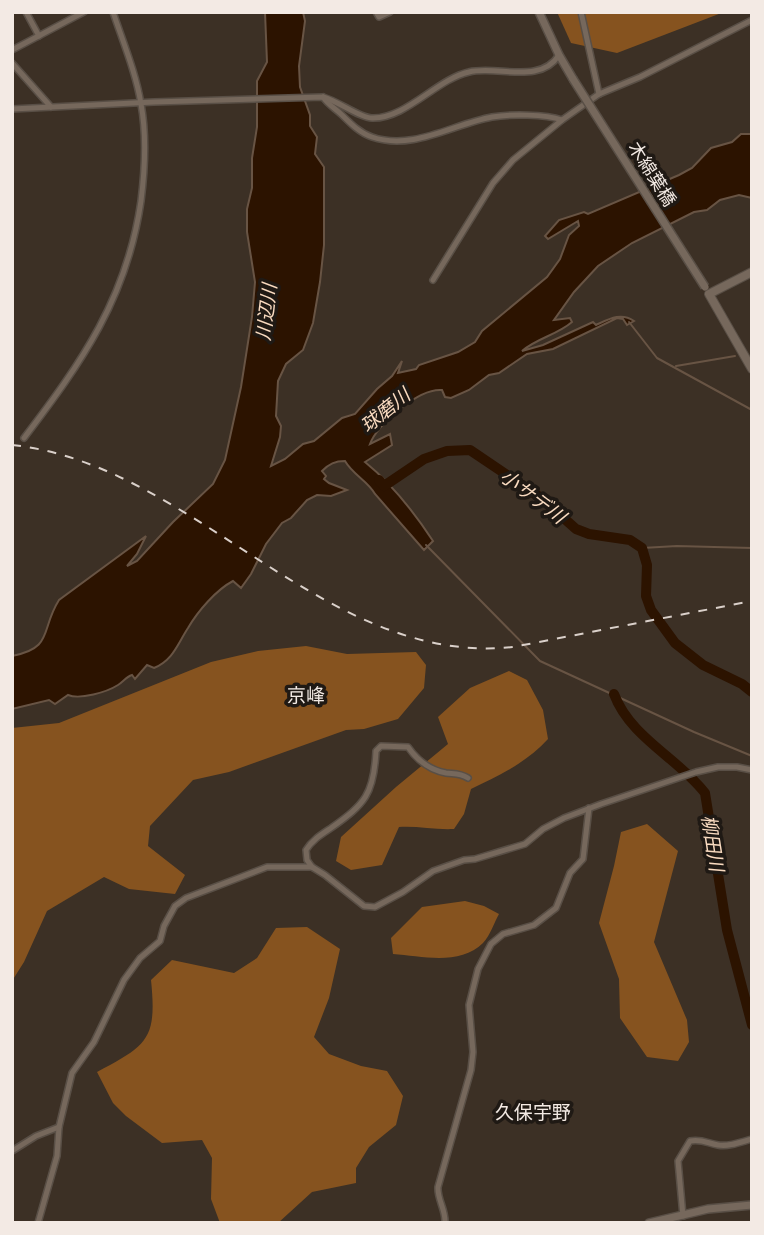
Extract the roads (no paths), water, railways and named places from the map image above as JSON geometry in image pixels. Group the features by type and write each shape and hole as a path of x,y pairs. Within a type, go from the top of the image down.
{"main road":[{"path":"752,272 707,290 752,369"}],"street":[{"path":"26,12 39,36"},
{"path":"12,50 84,12"},
{"path":"24,438 62,388 92,342 125,272 131,252 144,181 145,147 141,102 113,12"},
{"path":"376,12 379,17 390,12"},
{"name":"木綿葉橋","path":"539,12 573,79 707,290"},
{"path":"581,12 599,94"},
{"path":"433,280 493,183 513,160 562,120 599,94 640,77 752,20"},
{"path":"12,109 320,97 335,100 362,116 372,118 390,115 464,73 483,69 524,74 554,63 559,55"},
{"path":"12,63 51,107"},
{"path":"320,97 359,131 373,138 393,141 415,139 493,117 545,116 562,120"},
{"path":"468,778 458,773 443,773 421,763 408,747 382,746 376,751 372,783 357,810 314,840 306,850 307,860 312,867 364,906 375,907 403,892 432,871 525,844 543,829 589,808 696,772 737,766 752,770"},
{"path":"445,1223 444,1210 437,1193 471,1070 473,1052 469,1005 473,984 491,944 503,934 534,925 556,908 570,873 583,859 589,808"},
{"path":"38,1223 57,1156 59,1128 72,1073 94,1042 124,980 140,958 160,941 164,926 175,906 201,891 267,867 312,867"},
{"path":"12,1151 36,1136 59,1128"},
{"path":"683,1216 678,1161 690,1141 701,1139 726,1145 752,1139"},
{"path":"649,1223 708,1209 752,1205"}],"water":[{"path":"265,12 303,12 305,21 299,66 300,87 310,115 310,126 317,137 315,154 324,167 324,245 313,323 303,350 286,364 278,381 276,416 281,426 271,466 285,459 303,444 314,441 342,418 355,414 392,376 402,361 398,373 416,369 419,365 458,352 475,342 482,331 547,277 560,259 569,235 579,226 578,221 548,239 545,236 559,220 584,212 588,214 679,175 692,168 711,148 732,142 741,134 752,134 752,198 739,195 720,200 707,210 694,212 632,243 598,266 574,292 554,320 570,318 572,322 522,351 543,345 593,322 596,325 610,319 620,317 634,321 627,325 623,319 617,318 553,349 527,354 499,373 489,375 469,390 451,398 445,397 442,390 422,395 400,409 381,427 370,444 390,434 392,445 365,462 402,499 433,541 424,550 345,461 332,463 322,471 326,476 324,479 347,490 331,496 317,495 307,500 291,518 282,523 266,544 241,588 233,581 214,595 166,661 154,668 147,665 135,679 132,675 101,693 79,697 68,695 55,704 49,700 12,709 12,656 25,653 40,643 59,600 146,536 127,566 137,561 213,484 225,460 241,387 252,317 255,282 247,232 247,209 252,188 252,158 257,127 257,81 267,62"}],"waterway":[{"path":"629,322 657,358 752,410"},
{"path":"676,366 735,356"},
{"name":"小サデ川","path":"379,480 384,486 424,459 447,451 470,450 541,498 576,529 589,534 630,540 642,548 647,565 646,596 651,610 675,643 703,665 742,684 752,692"},
{"path":"426,545 540,661 752,756"},
{"path":"642,548 752,548"},
{"name":"柳田川","path":"614,694 631,723 705,793 727,930 752,1025"}],"railway":[{"path":"12,445 78,460 140,487 319,597 381,627 445,645 513,647 752,601"}],"district":[{"name":"京峰","path":"306,695"},
{"name":"久保宇野","path":"533,1112"}],"water label":[{"name":"川辺川","path":"266,312"},
{"name":"球磨川","path":"385,410"}]}
